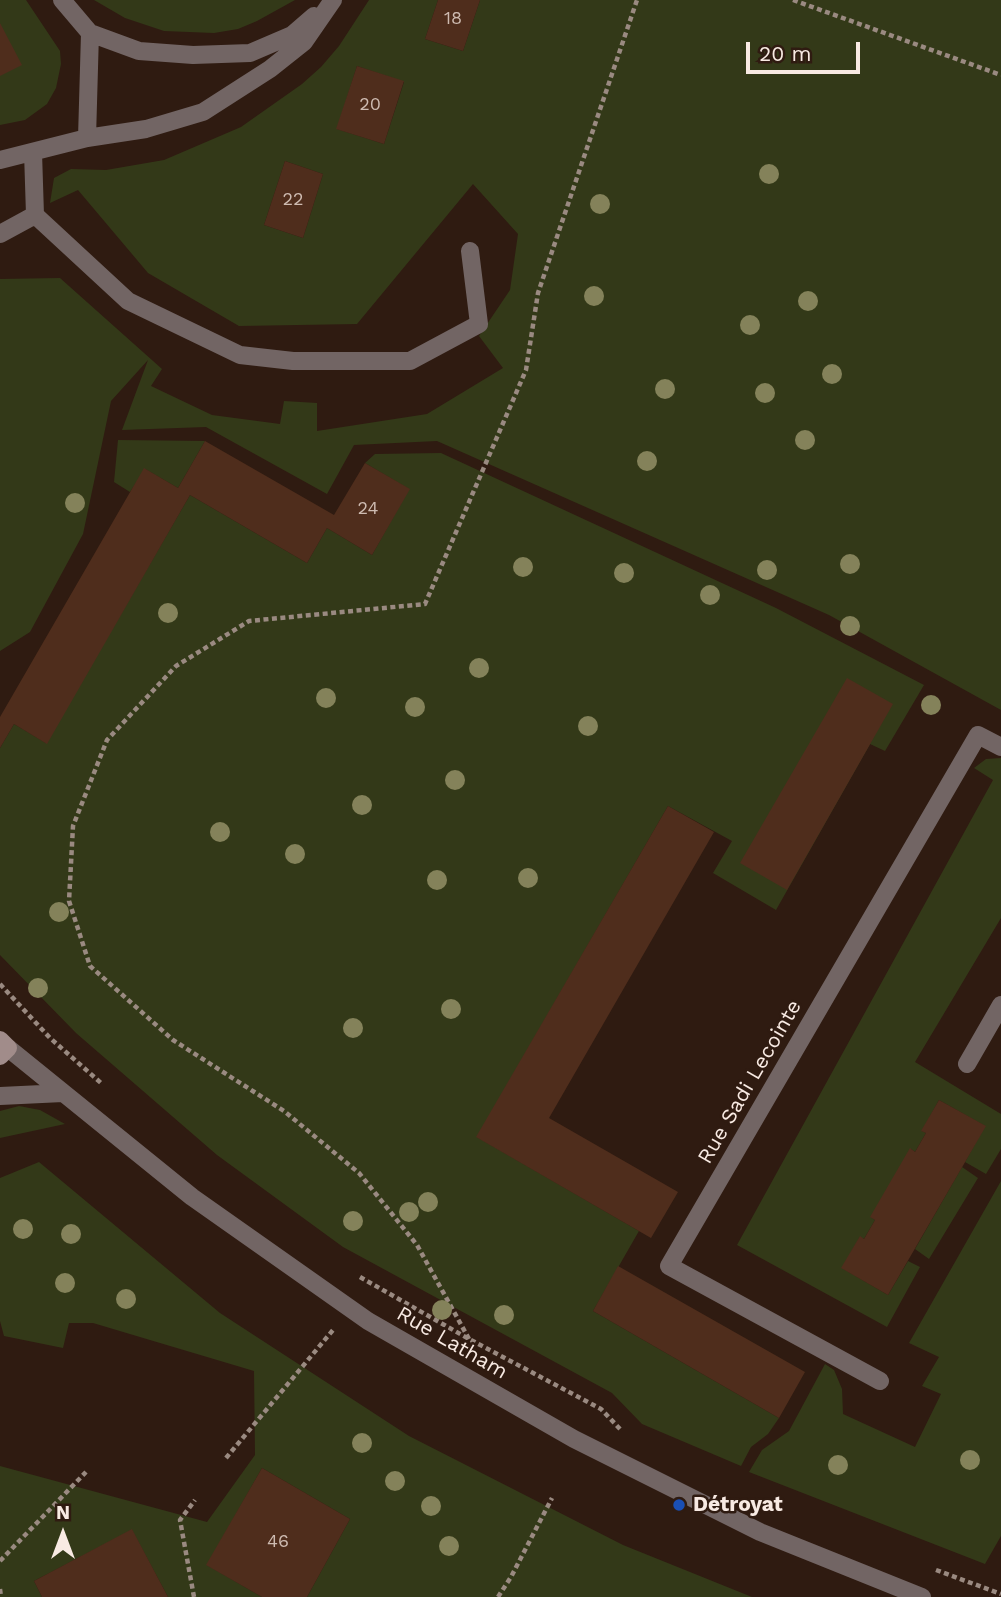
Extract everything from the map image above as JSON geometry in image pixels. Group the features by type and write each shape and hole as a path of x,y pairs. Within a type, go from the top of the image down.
{"street":[{"path":"62,0 90,33 139,51 193,55 250,53 292,35 333,0"},
{"path":"0,160 87,138 146,129 203,112 270,69 304,42 333,0"},
{"path":"87,138 90,33"},
{"path":"33,152 35,215 128,301 240,355 293,361 410,361 479,324 470,251"},
{"path":"0,233 35,215"},
{"name":"Rue Sadi Lecointe","path":"880,1381 668,1266 978,735 1001,747"},
{"path":"967,1064 1001,1005"},
{"name":"Rue Latham","path":"3,1048 64,1093 192,1197 368,1321 586,1445 760,1532 922,1597"},
{"path":"0,1097 64,1093"}],"path":[{"path":"469,1339 417,1245 359,1173 284,1111 173,1040 90,966 69,901 73,827 107,740 176,666 249,621 425,604 526,370 538,293 637,0"},
{"path":"793,0 1001,75"},
{"path":"0,984 50,1038 108,1089"},
{"path":"355,1275 601,1409 627,1437"},
{"path":"226,1458 351,1308"},
{"path":"0,1561 86,1472"},
{"path":"498,1597 512,1577 552,1498"},
{"path":"194,1597 180,1520 195,1500"},
{"path":"924,1566 1001,1594"},
{"path":"0,1589 1,1597"}],"green space":[{"path":"0,0 26,0 60,51 61,64 56,88 47,104 25,120 0,125"},
{"path":"94,0 295,0 238,29 214,33 164,31 125,18"},
{"path":"369,0 438,0 425,39 463,51 480,0 1001,0 1001,710 829,615 437,441 354,445 327,494 206,427 122,430 148,360 111,401 83,534 30,632 0,651 0,279 60,278 162,369 151,386 212,415 280,424 284,401 317,403 317,431 427,414 503,368 479,336 510,290 518,234 473,184 357,324 239,326 148,273 78,190 50,203 54,178 71,169 106,170 164,160 241,127 302,84 339,46","holes":["357,66 404,82 384,144 337,129","285,161 323,174 303,238 264,225"]},
{"path":"118,440 205,441 178,488 145,469 130,492 114,482"},
{"path":"441,453 776,608 924,685 885,751 870,744 776,910 713,873 732,841 668,806 477,1137 639,1231 593,1311 779,1418 768,1434 751,1447 741,1466 642,1424 612,1393 343,1247 217,1155 76,1033 0,955 0,748 14,724 46,743 190,495 307,563 327,528 372,555 409,489 365,463 375,454"},
{"path":"1001,758 1001,918 915,1062 1001,1114 1001,1149 986,1174 965,1162 985,1126 939,1100 922,1131 926,1133 915,1152 911,1149 871,1217 875,1220 864,1239 860,1237 842,1268 888,1295 908,1261 920,1267 887,1327 737,1245 993,780 974,768 986,759"},
{"path":"19,1106 40,1110 65,1124 0,1138 0,1111"},
{"path":"39,1162 220,1313 409,1436 623,1545 752,1597 307,1597 350,1519 262,1468 207,1565 262,1597 168,1597 132,1530 34,1581 42,1597 0,1597 0,1466 207,1522 255,1455 254,1371 93,1323 69,1323 63,1348 4,1336 0,1321 0,1178"},
{"path":"962,1167 978,1178 929,1259 915,1249"},
{"path":"1001,1181 1001,1536 985,1564 749,1472 762,1450 789,1431 825,1364 834,1370 842,1389 843,1414 915,1447 941,1394 922,1386 939,1357 909,1343"}],"building":[{"path":"438,0 480,0 463,51 425,39"},
{"path":"0,23 22,65 0,76"},
{"path":"357,66 404,81 384,144 336,129"},
{"path":"285,161 323,174 303,238 264,225"},
{"path":"205,441 334,515 365,463 410,489 372,555 327,528 307,563 190,495 47,744 14,724 0,748 0,717 144,468 178,488"},
{"path":"847,678 893,704 787,890 740,863"},
{"path":"668,806 714,832 549,1118 678,1192 651,1238 476,1137"},
{"path":"939,1100 986,1126 888,1295 841,1268 860,1236 864,1239 875,1220 870,1217 910,1148 915,1152 926,1133 921,1131"},
{"path":"618,1266 805,1372 779,1418 593,1311"},
{"path":"262,1468 350,1519 307,1597 262,1597 206,1565"},
{"path":"132,1529 168,1597 42,1597 34,1581"}],"place":[{"name":"Détroyat","path":"679,1505"}]}
